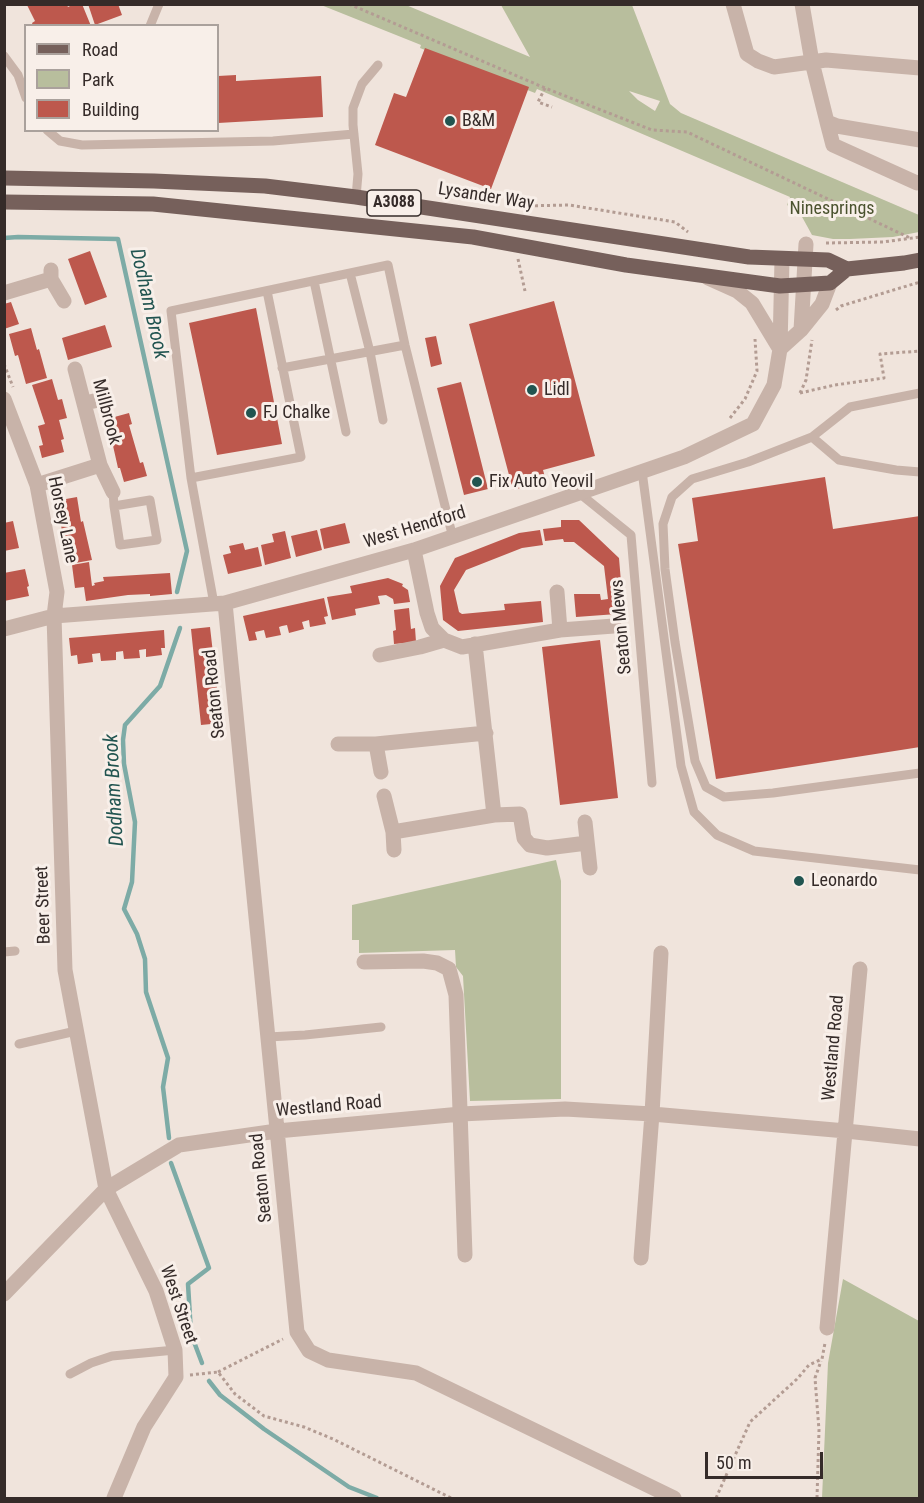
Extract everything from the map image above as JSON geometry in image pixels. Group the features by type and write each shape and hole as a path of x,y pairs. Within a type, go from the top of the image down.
{"main road":[{"name":"Lysander Way","path":"4,178 265,186 782,259"},
{"name":"A3088","path":"4,202 153,204 473,237 626,265 780,286 830,283"},
{"name":"A3088","path":"782,259 828,260 848,269 920,260"},
{"path":"830,283 848,269"}],"street":[{"path":"732,4 747,54 774,67 826,60 920,68"},
{"path":"802,4 812,62 833,144 917,183 920,182"},
{"path":"827,122 837,126 920,140"},
{"path":"806,244 803,286 807,334"},
{"name":"West Hendford","path":"4,629 54,616 220,604 453,538 684,457 753,424 774,385 780,349 782,259"},
{"path":"4,293 51,274 64,301"},
{"path":"703,276 737,291 752,303 780,349 807,334 830,283"},
{"name":"Millbrook","path":"75,369 100,465 114,499"},
{"name":"Horsey Lane","path":"10,398 37,485 57,592 54,616"},
{"path":"85,403 103,399"},
{"name":"Millbrook","path":"37,485 100,465"},
{"path":"414,550 432,628 444,640 462,647 560,630 614,626"},
{"path":"557,592 560,630"},
{"name":"Seaton Road","path":"220,604 268,1037 297,1332"},
{"name":"Beer Street","path":"54,616 65,970 106,1189"},
{"path":"380,655 444,640"},
{"path":"475,644 494,815"},
{"path":"338,744 376,744 486,733"},
{"path":"376,744 381,772"},
{"path":"384,796 393,832 394,850"},
{"path":"393,832 494,815 520,814 524,838 530,845 547,848 587,843"},
{"path":"585,822 590,868"},
{"path":"641,1258 661,953"},
{"path":"364,962 423,961 437,963 449,969 456,995 465,1255"},
{"name":"Westland Road","path":"846,1131 860,969"},
{"name":"Westland Road","path":"4,1294 106,1189 179,1145 277,1131 461,1114 566,1109 652,1114 920,1139"},
{"path":"827,1329 846,1131"},
{"name":"West Street","path":"106,1189 156,1292 175,1350 176,1377"},
{"path":"297,1332 309,1351 328,1360 416,1373 674,1498"},
{"path":"114,1498 144,1427 176,1377"}],"lane":[{"path":"151,24 159,4"},
{"path":"4,56 18,75 24,92"},
{"path":"356,198 358,174 353,108 362,84 378,65"},
{"path":"49,132 60,141 82,145 273,141 354,134"},
{"path":"161,142 162,132"},
{"path":"220,604 191,477 171,311 388,265 405,345 453,538"},
{"path":"350,273 383,420"},
{"path":"314,281 346,432"},
{"path":"191,477 301,457 267,291"},
{"path":"282,368 405,345"},
{"path":"920,393 850,407 812,437 748,462 692,479 672,497 663,524 665,569 695,761 706,788 724,796 773,793 920,773"},
{"path":"812,437 839,460 920,472"},
{"path":"642,471 681,766 694,812 717,836 754,851 920,870"},
{"name":"Seaton Mews","path":"579,493 630,535 652,783"},
{"path":"114,499 150,500 157,540 120,545 114,499"},
{"path":"4,952 15,951"},
{"path":"268,1037 381,1027"},
{"path":"19,1044 76,1031"},
{"path":"70,1374 91,1363 112,1356 175,1350"}],"path":[{"path":"349,4 544,88 652,130 687,132 911,238"},
{"path":"544,88 538,102 552,107"},
{"path":"517,251 525,291"},
{"path":"833,312 841,306 920,282"},
{"path":"727,422 745,399 757,371 752,331"},
{"path":"807,334 806,380 800,393 884,378 880,354 920,351"},
{"path":"4,364 10,398"},
{"path":"817,1498 819,1430 815,1378 822,1359 827,1329"},
{"path":"176,1377 218,1372 297,1332"},
{"path":"716,1498 750,1422 809,1365 822,1359"},
{"path":"218,1372 235,1394 264,1416 304,1427 333,1439 451,1498"}],"green space":[{"name":"Ninesprings","path":"321,5 406,5 530,57 501,5 632,5 670,104 681,113 919,215 919,232 893,237 850,239 812,235 801,215 787,205 790,197 537,89 535,93 420,48 421,45","holes":["629,91 660,101 655,111"]},
{"path":"556,860 561,881 561,1099 470,1101 463,976 456,967 455,950 359,953 359,940 352,940 352,905"},
{"path":"843,1279 919,1321 919,1498 822,1498 828,1363"}],"building":[{"path":"82,4 90,24 32,24 35,21 27,5 67,5 68,7"},
{"path":"88,4 118,4 122,15 95,24"},
{"name":"B&M","path":"425,48 529,87 491,189 375,145 394,93 406,97"},
{"path":"236,75 236,81 321,76 323,117 219,123 219,76"},
{"path":"90,251 107,297 85,305 68,259"},
{"name":"Lidl","path":"554,301 595,456 543,470 546,481 513,490 469,324"},
{"path":"11,302 19,324 4,329 4,304"},
{"path":"256,308 282,444 217,455 189,323"},
{"path":"105,325 112,347 68,360 62,338"},
{"path":"31,328 47,378 26,384 9,334"},
{"path":"436,336 442,364 431,367 425,338"},
{"path":"52,379 58,400 62,399 67,418 59,420 64,439 61,440 64,452 42,458 39,446 43,445 38,426 45,424 32,385"},
{"path":"461,382 488,489 464,495 437,388"},
{"path":"129,413 132,424 129,425 140,463 143,462 147,476 124,482 120,468 118,468 107,419"},
{"path":"825,477 833,529 920,516 920,747 716,779 678,544 698,541 692,498"},
{"path":"77,497 81,522 83,521 92,560 70,564 55,501"},
{"path":"561,520 579,520 619,558 623,606 617,614 576,617 574,594 600,594 601,600 608,599 604,566 574,542 564,542 563,539 545,541 543,529 561,527"},
{"path":"13,521 19,548 4,551 4,523"},
{"path":"345,523 350,543 324,549 320,529"},
{"path":"317,530 322,550 296,557 291,536"},
{"path":"540,530 543,545 522,548 466,570 454,590 459,612 462,614 505,610 504,604 541,601 543,622 458,631 443,620 440,586 455,558 519,533"},
{"path":"285,531 291,558 265,565 261,545 274,542 272,534"},
{"path":"243,543 245,550 258,547 262,566 228,574 223,555 231,553 229,546"},
{"path":"89,562 92,586 95,585 94,583 104,581 103,577 170,573 172,594 128,595 86,601 84,587 75,588 72,565"},
{"path":"25,569 29,596 4,601 4,573"},
{"path":"388,578 403,584 402,586 408,590 410,602 394,604 393,599 386,595 378,596 380,604 355,609 356,615 332,620 327,597 352,593 350,586"},
{"path":"324,598 328,616 324,617 326,624 310,627 309,620 302,622 304,629 289,633 287,625 282,626 279,627 281,635 266,638 264,630 255,632 257,640 249,641 243,616"},
{"path":"409,608 411,629 415,628 416,642 394,644 393,631 396,630 394,610"},
{"path":"210,627 221,723 201,725 191,629"},
{"path":"164,630 165,648 161,648 162,655 146,657 146,649 139,650 140,658 124,659 123,651 116,652 116,660 101,661 100,653 92,654 93,662 78,664 77,655 71,656 69,638"},
{"path":"600,640 618,798 560,805 542,647"}],"waterway":[{"name":"Dodham Brook","path":"4,238 118,239 187,551 177,592"},
{"name":"Dodham Brook","path":"169,1138 163,1087 168,1058 146,992 145,959 137,934 124,909 132,882 135,822 124,764 123,740 125,725 160,686 180,628"},
{"path":"171,1163 209,1268 188,1284 191,1334 202,1363"},
{"path":"209,1381 220,1395 264,1429 349,1487 377,1498"}],"place":[{"name":"B&M","path":"450,121"},
{"name":"Lidl","path":"532,390"},
{"name":"FJ Chalke","path":"251,413"},
{"name":"Fix Auto Yeovil","path":"477,482"},
{"name":"Leonardo","path":"799,881"}]}
